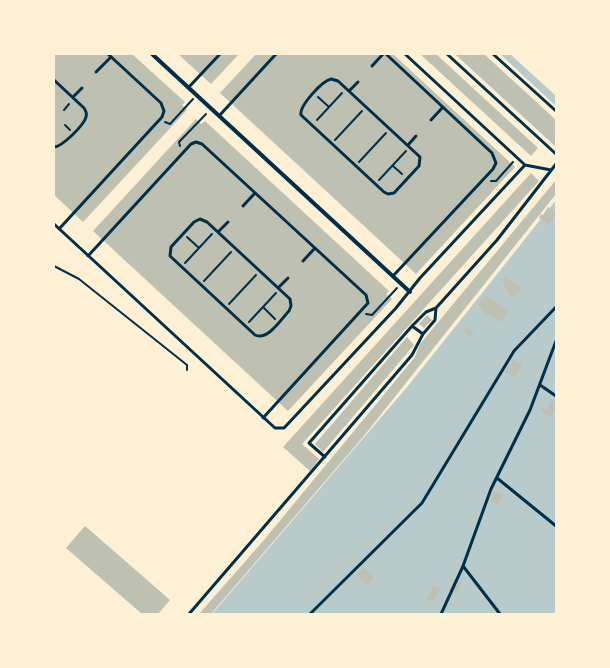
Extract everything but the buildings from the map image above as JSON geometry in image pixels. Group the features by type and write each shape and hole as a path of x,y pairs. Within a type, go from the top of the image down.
{"street":[{"path":"152,54 410,292"}],"lane":[{"path":"188,88 220,54"},
{"path":"219,116 276,54"},
{"path":"372,66 385,54 492,153 496,162 490,173 393,276"},
{"path":"405,54 525,165 551,170"},
{"path":"447,54 556,154"},
{"path":"493,54 556,111"},
{"path":"59,229 162,117 163,114 161,103 109,55 96,72"},
{"path":"331,79 338,81 348,90 418,155 420,162 418,168 392,194 386,193 375,184 312,126 304,118 301,112 302,106 325,82 331,79"},
{"path":"54,80 85,110 86,119 62,145 54,147"},
{"path":"348,90 358,82"},
{"path":"74,98 82,88"},
{"path":"431,120 443,107"},
{"path":"409,146 416,136"},
{"path":"88,256 193,143 202,144 366,295 368,303 263,418"},
{"path":"325,457 310,443 412,326 426,312 436,308 497,240 556,164"},
{"path":"54,224 263,418 275,428 284,428 525,165"},
{"path":"243,206 255,193"},
{"path":"200,219 207,222 217,231 289,298 291,304 289,311 266,335 255,335 172,259 170,253 171,247 194,222 200,219"},
{"path":"217,231 228,222"},
{"path":"303,261 315,248"},
{"path":"279,288 288,278"},
{"path":"310,614 422,503 514,351 556,307"},
{"path":"189,614 412,355 423,334 435,320 436,308"},
{"path":"412,326 423,334"},
{"path":"441,614 463,566 497,478 530,410 556,341"},
{"path":"540,386 556,396"},
{"path":"497,478 556,526"},
{"path":"463,566 500,614"}],"path":[{"path":"312,126 329,107 348,90"},
{"path":"314,93 329,107"},
{"path":"170,124 196,95"},
{"path":"64,110 74,98"},
{"path":"332,144 366,107"},
{"path":"183,138 211,108"},
{"path":"356,166 390,129"},
{"path":"375,184 393,166 409,146"},
{"path":"498,179 512,164"},
{"path":"393,166 407,179"},
{"path":"181,267 217,231"},
{"path":"183,234 199,248"},
{"path":"201,285 235,248"},
{"path":"54,266 81,281 188,365 187,370"},
{"path":"226,308 260,270"},
{"path":"246,326 279,288"},
{"path":"374,313 390,297"},
{"path":"263,307 279,322"}],"shaded area":[{"path":"500,54 510,54 556,96 556,106"},
{"path":"556,200 556,614 212,614 408,386"}]}
